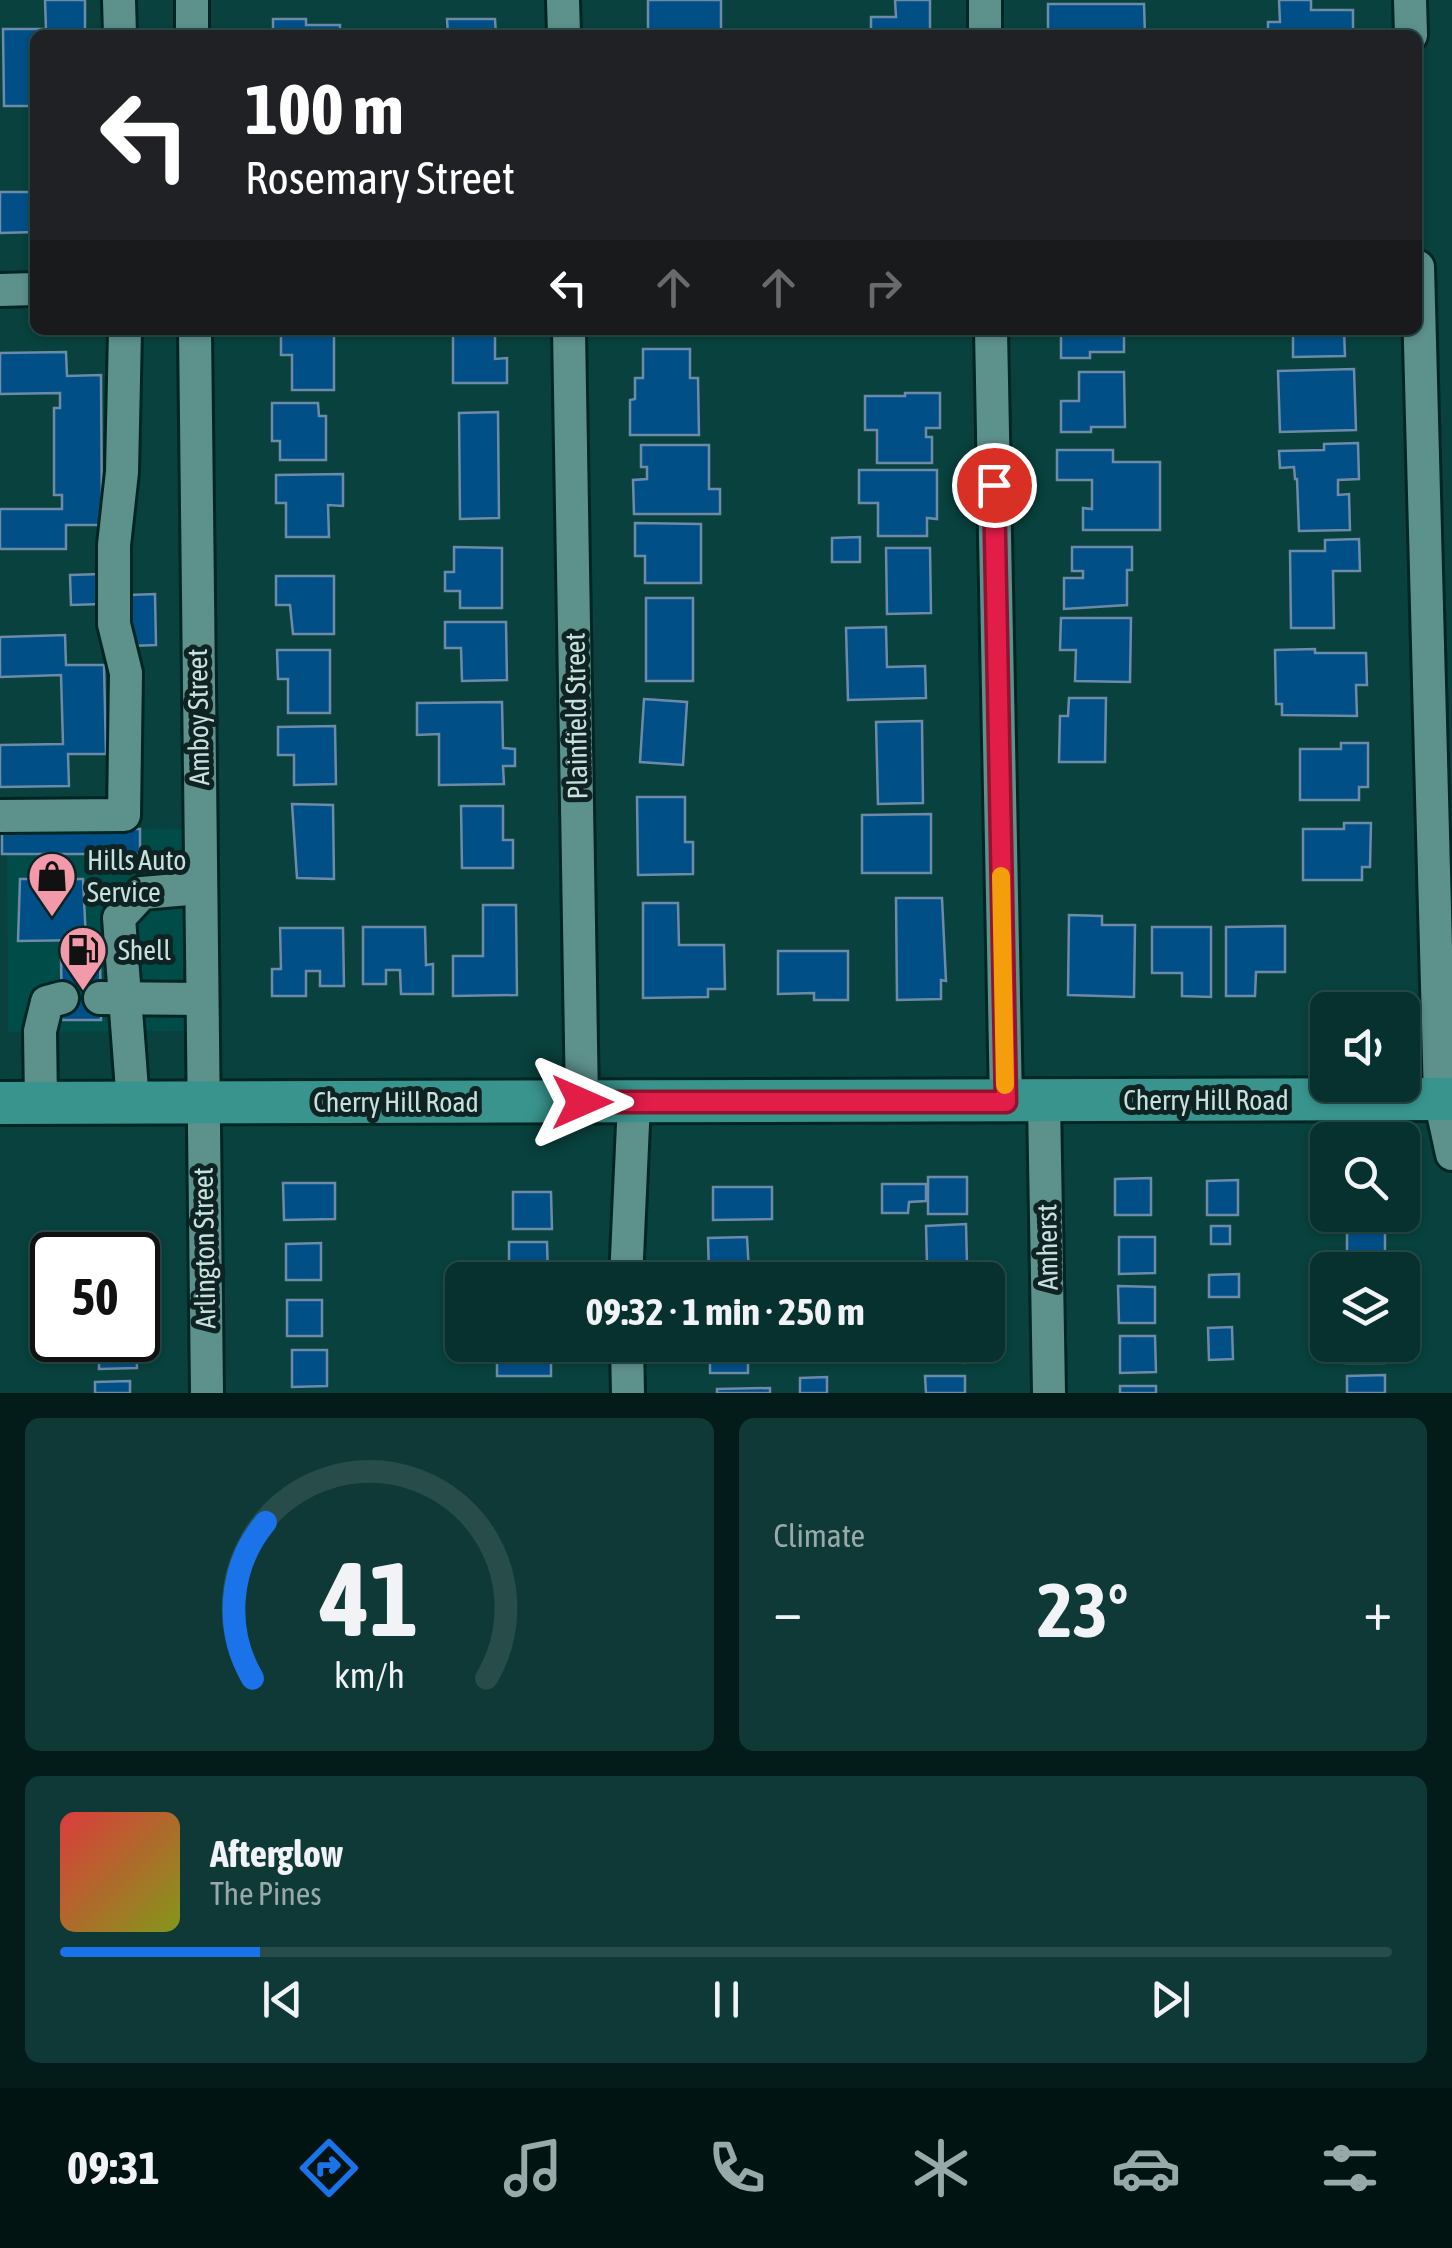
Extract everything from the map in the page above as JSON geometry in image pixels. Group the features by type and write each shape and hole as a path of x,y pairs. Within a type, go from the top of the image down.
{"main road":[{"name":"Cherry Hill Road","path":"20,1103 1446,1099"}],"street":[{"path":"119,0 120,30"},
{"path":"192,0 192,30"},
{"path":"563,0 564,30"},
{"path":"985,0 985,30"},
{"path":"1410,0 1411,30"},
{"path":"0,290 30,289"},
{"path":"0,816 124,815 126,673 114,624 114,545 122,472 125,335"},
{"name":"Amboy Street","path":"195,335 202,1103"},
{"name":"Plainfield Street","path":"570,335 582,1102"},
{"name":"Amherst","path":"991,335 1025,1101 1049,1393"},
{"path":"1420,335 1446,1099 1452,1154"},
{"path":"133,1103 112,999 119,918 142,894 200,888"},
{"path":"20,1103 46,1002 62,998"},
{"path":"112,999 201,998"},
{"path":"627,1262 634,1102"},
{"name":"Arlington Street","path":"202,1103 207,1393"},
{"path":"627,1362 628,1393"}],"shaded area":[{"path":"182,829 187,1031 8,1032 7,830"}],"building":[{"path":"45,0 85,0 85,30 30,30 30,106 4,106 3,29 46,29"},
{"path":"648,0 721,0 721,30 648,30"},
{"path":"895,0 930,0 930,30 871,30 871,17 896,17"},
{"path":"1279,0 1311,0 1311,10 1353,10 1353,30 1268,30 1268,22 1280,22"},
{"path":"1048,4 1144,4 1145,30 1048,30"},
{"path":"273,19 306,19 306,25 340,25 340,30 273,30"},
{"path":"447,19 495,19 496,30 448,30"},
{"path":"0,192 30,192 30,232 0,233"},
{"path":"281,335 334,335 334,390 292,390 292,355 281,355"},
{"path":"453,335 495,335 495,359 507,358 507,383 453,383"},
{"path":"1061,335 1124,335 1124,352 1090,352 1090,358 1061,358"},
{"path":"1293,335 1344,335 1345,356 1293,357"},
{"path":"643,349 690,349 690,378 698,378 699,435 630,435 630,400 635,399 635,378 643,378"},
{"path":"66,352 67,376 101,375 102,525 66,525 66,549 0,549 0,509 62,509 62,495 54,495 54,408 60,408 60,393 0,394 0,353"},
{"path":"1354,369 1356,430 1280,432 1278,371"},
{"path":"1079,372 1124,372 1125,427 1061,432 1061,401 1079,401"},
{"path":"940,393 940,428 926,428 926,437 932,437 932,463 877,463 877,430 865,430 865,396"},
{"path":"272,403 318,403 319,416 326,416 326,460 280,460 280,441 272,441"},
{"path":"498,412 499,518 460,519 459,413"},
{"path":"1358,443 1359,479 1338,480 1338,495 1349,494 1350,530 1299,531 1294,467 1280,468 1279,451 1324,450 1324,444"},
{"path":"641,445 709,445 709,489 720,489 720,514 634,514 633,480 647,479 647,467 641,467"},
{"path":"1057,450 1113,450 1113,462 1160,462 1160,530 1083,530 1083,508 1092,509 1092,480 1057,480"},
{"path":"859,470 937,470 937,519 927,518 927,536 878,536 878,503 859,503"},
{"path":"343,474 343,506 328,505 329,537 286,537 286,503 276,503 276,475"},
{"path":"635,523 701,524 701,583 645,583 645,556 635,556"},
{"path":"860,537 860,562 832,562 832,538"},
{"path":"1359,539 1360,571 1333,571 1334,628 1291,628 1290,551 1325,551 1325,540"},
{"path":"454,547 502,548 502,608 460,608 460,591 445,591 445,572 454,572"},
{"path":"1072,547 1132,547 1132,570 1127,570 1127,605 1064,609 1064,578 1083,578 1083,571 1072,571"},
{"path":"886,548 930,548 931,613 887,614"},
{"path":"101,574 102,604 71,605 70,575"},
{"path":"276,576 334,576 334,634 293,634 290,605 276,605"},
{"path":"155,594 156,645 130,646 129,595"},
{"path":"646,598 693,598 693,681 646,681"},
{"path":"1061,618 1131,618 1130,682 1075,681 1076,650 1060,650"},
{"path":"445,622 506,622 507,680 462,681 461,648 445,648"},
{"path":"886,627 887,667 925,666 926,698 848,700 846,628"},
{"path":"65,635 66,665 104,665 106,754 68,754 69,786 0,787 0,745 63,744 61,675 0,677 0,637"},
{"path":"1315,649 1315,653 1366,653 1367,685 1356,685 1357,716 1282,715 1282,704 1276,704 1275,650"},
{"path":"277,650 330,650 330,713 288,713 288,679 278,679"},
{"path":"1069,698 1106,698 1105,762 1059,762 1060,716 1068,716"},
{"path":"644,699 687,702 683,765 640,762"},
{"path":"502,702 503,748 515,749 515,766 503,766 504,784 439,785 439,734 417,735 417,703"},
{"path":"922,721 923,803 878,804 876,722"},
{"path":"335,726 336,784 294,785 294,755 278,755 278,727"},
{"path":"1341,743 1368,743 1368,787 1359,787 1359,800 1300,800 1300,749 1341,749"},
{"path":"637,797 685,797 685,842 693,842 693,874 638,875"},
{"path":"292,804 333,805 334,879 297,878"},
{"path":"461,806 503,806 503,840 513,840 513,868 462,868"},
{"path":"931,814 931,873 862,873 862,815"},
{"path":"1344,823 1371,823 1370,867 1362,867 1362,880 1303,880 1303,829 1344,829"},
{"path":"2,829 140,829 140,854 2,854"},
{"name":"Hills Auto Service","path":"20,879 83,879 86,940 18,941"},
{"path":"896,898 942,898 946,981 941,980 941,999 897,1000"},
{"path":"643,903 678,903 679,945 724,945 725,989 708,989 708,997 643,998"},
{"path":"483,905 516,905 517,995 453,996 453,956 483,956"},
{"path":"1069,915 1102,916 1102,925 1135,925 1134,997 1068,995"},
{"path":"1285,926 1285,972 1256,972 1255,996 1226,996 1226,927"},
{"path":"363,927 425,927 426,965 433,964 433,994 401,994 400,970 386,970 386,984 363,984"},
{"path":"1152,927 1211,927 1211,997 1182,996 1182,973 1152,973"},
{"path":"280,928 343,928 344,986 320,986 320,971 306,971 306,996 272,996 272,969 281,969"},
{"path":"778,951 848,951 848,1000 814,1000 814,993 778,994"},
{"path":"100,958 101,1020 62,1020 61,959"},
{"path":"928,1177 967,1177 967,1214 928,1214"},
{"path":"1151,1178 1151,1215 1115,1215 1115,1179"},
{"path":"1238,1180 1238,1215 1207,1215 1207,1181"},
{"path":"283,1183 335,1183 335,1219 284,1220"},
{"path":"882,1184 926,1184 926,1201 909,1202 908,1213 882,1213"},
{"path":"713,1187 772,1187 772,1219 713,1220"},
{"path":"513,1192 551,1192 552,1229 513,1229"},
{"path":"966,1224 967,1262 927,1262 926,1226"},
{"path":"1211,1226 1230,1226 1230,1244 1211,1244"},
{"path":"1347,1232 1385,1232 1385,1252 1347,1252"},
{"path":"747,1237 748,1262 709,1262 708,1238"},
{"path":"1119,1237 1155,1237 1155,1273 1119,1274"},
{"path":"509,1242 547,1242 548,1262 509,1262"},
{"path":"321,1243 321,1280 286,1280 286,1244"},
{"path":"1239,1274 1239,1297 1209,1297 1209,1275"},
{"path":"1118,1286 1155,1287 1155,1323 1119,1323"},
{"path":"287,1300 322,1300 322,1336 287,1336"},
{"path":"1232,1327 1233,1359 1209,1360 1208,1328"},
{"path":"1120,1336 1155,1336 1156,1372 1120,1373"},
{"path":"292,1350 327,1350 327,1386 292,1387"},
{"path":"99,1362 137,1362 137,1368 99,1369"},
{"path":"497,1362 551,1362 551,1376 497,1376"},
{"path":"710,1362 748,1362 748,1373 710,1373"},
{"path":"1385,1375 1385,1393 1347,1393 1347,1376"},
{"path":"925,1376 965,1376 965,1393 926,1393"},
{"path":"827,1377 827,1393 800,1393 800,1378"},
{"path":"130,1381 130,1393 95,1393 95,1382"},
{"path":"1120,1386 1156,1386 1156,1393 1120,1393"},
{"path":"770,1388 770,1393 717,1393 717,1389"}],"slow traffic":[{"path":"1001,876 1005,1085"}],"place":[{"name":"Hills Auto Service","path":"52,918"},
{"name":"Shell","path":"83,992"}],"route":[{"path":"582,1102 1006,1102 994,485"}]}
